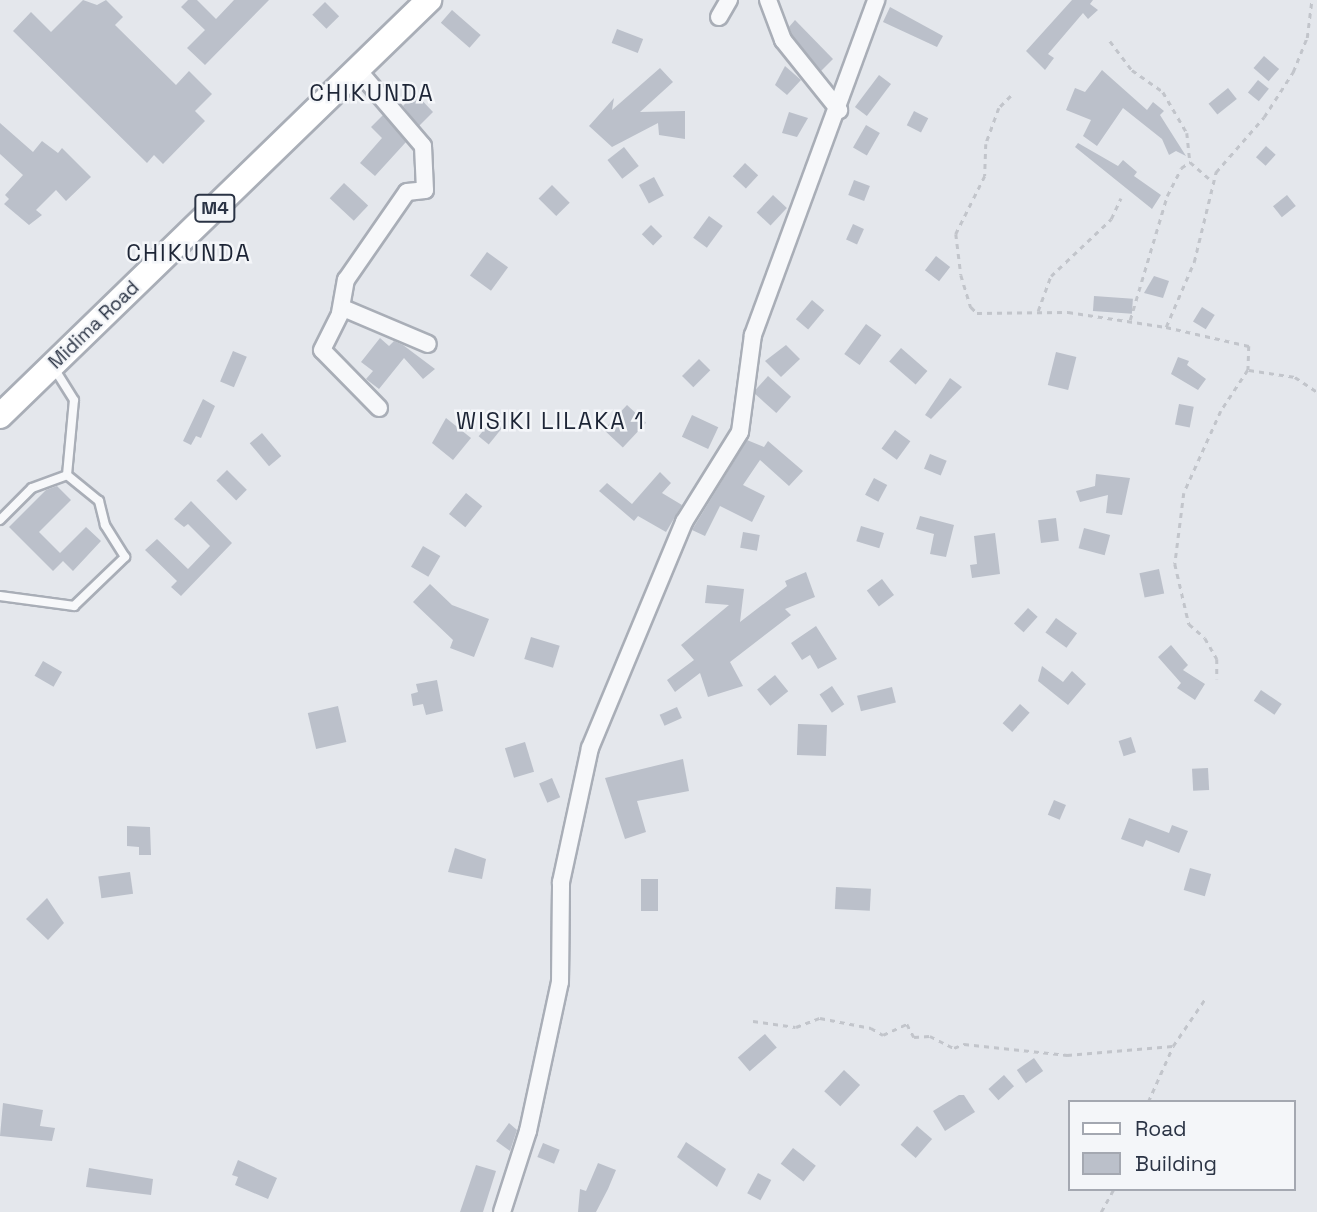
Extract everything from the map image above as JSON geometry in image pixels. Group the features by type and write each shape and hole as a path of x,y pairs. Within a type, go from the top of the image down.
{"main road":[{"name":"Midima Road","path":"0,416 429,0"}],"street":[{"path":"719,17 729,0"},
{"path":"768,0 783,40 839,110"},
{"path":"502,1212 528,1131 558,992 561,882 590,748 684,522 740,432 752,335 839,110 876,0"},
{"path":"340,313 346,281 407,192 425,190 423,146 357,69"},
{"path":"379,408 323,350 343,308 428,344"}],"lane":[{"path":"53,365 74,400 67,475"},
{"path":"0,520 32,488 67,475"},
{"path":"0,596 74,606 124,557 105,525 99,501 67,475"}],"path":[{"path":"1166,327 1194,262 1212,181 1236,144 1264,117 1293,72 1307,38 1312,0"},
{"path":"1110,41 1132,70 1163,92 1188,133 1189,162 1168,191 1130,320"},
{"path":"1012,96 999,108 986,144 985,176 956,234 956,248 967,297 977,313 1038,311 1130,320 1240,340 1249,346 1248,370 1221,411 1184,493 1175,564 1189,624 1205,638 1217,659 1217,679"},
{"path":"1189,162 1212,181"},
{"path":"1038,311 1051,276 1111,219 1121,198"},
{"path":"1248,370 1295,377 1317,392"},
{"path":"1149,1100 1173,1046 1205,999"},
{"path":"753,1021 796,1027 820,1017 871,1028 883,1035 907,1024 914,1037 930,1036 954,1048 964,1044 1067,1055 1173,1046"},
{"path":"1101,1212 1113,1191"}],"building":[{"path":"83,0 97,5 106,0 123,17 115,25 176,85 189,71 212,94 195,111 205,121 163,164 154,155 147,163 13,31 31,12 51,32"},
{"path":"188,0 197,0 216,19 234,0 269,0 205,65 187,48 205,30 181,7"},
{"path":"1072,0 1093,0 1090,4 1098,10 1088,19 1083,13 1048,54 1054,58 1045,70 1026,51"},
{"path":"325,2 339,16 326,29 312,15"},
{"path":"890,7 943,36 937,47 883,22"},
{"path":"452,10 481,35 470,48 441,23"},
{"path":"795,20 833,59 821,71 792,35 789,27"},
{"path":"617,29 643,39 638,53 612,43"},
{"path":"1264,56 1279,69 1269,81 1254,68"},
{"path":"785,66 801,80 787,95 775,85"},
{"path":"660,68 673,82 640,112 685,111 685,139 659,135 658,123 612,147 589,126 614,98 612,110"},
{"path":"1102,70 1147,110 1153,102 1164,111 1160,115 1186,156 1176,151 1169,155 1162,139 1123,108 1097,146 1083,136 1091,120 1066,110 1075,88 1085,92"},
{"path":"879,75 891,84 867,116 855,107"},
{"path":"1258,80 1269,89 1259,101 1248,92"},
{"path":"1228,88 1237,99 1217,115 1209,104"},
{"path":"415,93 433,112 419,126 403,106"},
{"path":"914,111 928,118 921,133 907,125"},
{"path":"789,112 808,118 797,137 782,133"},
{"path":"383,115 406,142 375,176 360,163 382,138 371,127"},
{"path":"0,123 33,152 42,141 58,153 62,148 91,177 66,201 56,190 36,210 42,215 29,225 4,204 9,199 5,195 23,175 0,154"},
{"path":"866,125 880,133 867,156 853,148"},
{"path":"1078,143 1118,166 1123,160 1137,172 1134,176 1161,195 1152,209 1075,147"},
{"path":"1266,146 1276,155 1266,166 1256,157"},
{"path":"624,147 639,166 622,179 607,160"},
{"path":"745,163 758,175 746,188 733,176"},
{"path":"654,177 664,196 649,204 639,185"},
{"path":"854,180 870,186 864,201 848,195"},
{"path":"344,183 368,206 354,221 330,198"},
{"path":"552,185 570,203 556,216 539,198"},
{"path":"773,195 787,208 771,226 757,213"},
{"path":"1287,195 1296,206 1282,217 1273,206"},
{"path":"709,216 723,226 707,248 693,238"},
{"path":"853,224 864,229 857,244 846,240"},
{"path":"651,225 662,236 653,246 642,234"},
{"path":"487,252 508,267 491,291 470,275"},
{"path":"936,256 950,267 939,281 925,270"},
{"path":"1154,276 1169,281 1163,298 1144,293"},
{"path":"1094,296 1133,299 1132,314 1093,311"},
{"path":"812,300 824,310 808,329 796,319"},
{"path":"1202,307 1215,315 1206,329 1193,321"},
{"path":"866,324 881,335 860,365 844,354"},
{"path":"380,338 389,346 394,341 403,345 435,369 423,379 404,358 379,389 366,379 373,371 361,362"},
{"path":"786,345 800,359 781,377 765,361"},
{"path":"901,348 927,371 916,385 889,362"},
{"path":"233,351 247,357 234,387 220,381"},
{"path":"1056,352 1076,357 1068,390 1048,385"},
{"path":"1178,357 1189,361 1187,365 1206,379 1198,390 1171,374"},
{"path":"699,359 710,370 693,387 682,376"},
{"path":"768,376 791,397 776,413 753,392"},
{"path":"950,378 962,387 931,419 925,415"},
{"path":"203,399 215,406 201,438 196,436 191,445 183,441"},
{"path":"1179,404 1194,407 1190,427 1175,425"},
{"path":"627,405 646,423 623,448 604,430"},
{"path":"692,415 718,427 708,449 682,437"},
{"path":"495,416 505,424 489,444 479,436"},
{"path":"446,418 471,438 453,460 432,443"},
{"path":"895,430 910,441 897,460 881,449"},
{"path":"262,433 281,456 269,466 250,443"},
{"path":"747,440 764,447 768,441 803,471 789,486 760,460 743,485 765,496 752,522 720,506 705,536 692,530"},
{"path":"930,454 947,461 941,476 924,469"},
{"path":"227,470 247,490 236,500 216,481"},
{"path":"660,472 671,483 662,493 682,505 666,532 638,516 634,521 599,491 607,483 632,504"},
{"path":"1096,474 1130,478 1122,515 1106,513 1108,495 1080,502 1076,491 1095,486"},
{"path":"874,478 887,485 878,502 865,495"},
{"path":"57,486 71,500 39,532 60,553 86,527 101,541 73,571 63,561 53,571 9,527 46,490"},
{"path":"466,493 482,506 465,527 449,514"},
{"path":"191,501 232,543 181,596 171,587 177,581 145,550 157,539 188,569 210,546 188,524 184,527 174,519"},
{"path":"920,516 954,525 946,557 930,554 934,534 916,529"},
{"path":"1056,518 1059,541 1041,543 1038,520"},
{"path":"861,526 884,533 879,548 856,541"},
{"path":"1084,528 1110,535 1105,555 1079,548"},
{"path":"743,532 760,535 757,551 740,548"},
{"path":"995,533 1000,574 972,578 970,565 977,564 974,536"},
{"path":"423,546 440,556 428,577 411,567"},
{"path":"1159,569 1164,593 1145,598 1139,573"},
{"path":"806,572 815,597 785,609 791,615 730,662 743,686 708,697 700,673 675,692 667,680 694,660 681,645 729,605 705,603 707,585 744,589 740,622 787,586 785,581"},
{"path":"882,579 894,595 879,606 867,590"},
{"path":"430,584 452,605 489,619 474,657 450,648 453,640 413,602"},
{"path":"1028,608 1038,617 1024,632 1014,624"},
{"path":"1056,618 1077,633 1066,648 1045,633"},
{"path":"816,626 837,659 818,669 810,655 802,660 791,643"},
{"path":"531,637 560,646 553,668 524,659"},
{"path":"1171,645 1188,665 1183,670 1205,684 1195,700 1177,688 1181,683 1158,657"},
{"path":"43,661 62,672 54,687 34,676"},
{"path":"1042,666 1063,682 1072,671 1086,684 1068,705 1038,681"},
{"path":"775,675 788,691 770,706 757,689"},
{"path":"437,680 443,711 426,715 423,704 413,706 411,694 418,692 416,684"},
{"path":"832,686 844,704 832,713 820,694"},
{"path":"892,687 896,703 861,711 857,696"},
{"path":"1261,690 1282,704 1274,715 1254,701"},
{"path":"1020,704 1030,713 1012,732 1003,723"},
{"path":"338,706 346,742 316,749 308,713"},
{"path":"677,707 682,718 665,726 660,715"},
{"path":"798,724 827,725 826,756 797,755"},
{"path":"1131,737 1136,752 1124,756 1119,741"},
{"path":"525,742 534,772 514,778 505,748"},
{"path":"683,759 689,791 637,801 646,832 625,839 605,778"},
{"path":"1208,768 1209,790 1193,791 1192,769"},
{"path":"552,778 560,797 547,803 539,783"},
{"path":"1054,800 1066,805 1060,820 1048,815"},
{"path":"1129,818 1169,833 1172,825 1188,831 1179,853 1146,840 1143,847 1121,839"},
{"path":"127,826 150,827 151,855 139,855 139,847 127,846"},
{"path":"455,848 486,859 482,879 448,872"},
{"path":"1190,868 1211,874 1205,896 1184,890"},
{"path":"130,872 133,894 101,898 98,876"},
{"path":"641,879 658,879 658,911 641,911"},
{"path":"836,887 871,889 870,911 835,909"},
{"path":"47,898 64,923 48,940 26,919"},
{"path":"765,1034 777,1048 750,1071 738,1058"},
{"path":"1034,1058 1043,1071 1026,1083 1017,1070"},
{"path":"844,1070 860,1085 840,1106 824,1091"},
{"path":"1004,1075 1014,1086 998,1100 988,1089"},
{"path":"959,1095 964,1095 975,1112 945,1131 933,1111"},
{"path":"3,1103 43,1110 40,1126 55,1128 52,1141 0,1136"},
{"path":"509,1123 517,1130 510,1151 496,1141"},
{"path":"917,1126 932,1139 916,1158 901,1145"},
{"path":"686,1142 726,1169 717,1187 677,1157"},
{"path":"543,1143 560,1150 554,1164 537,1157"},
{"path":"793,1148 816,1166 804,1182 781,1164"},
{"path":"238,1160 277,1178 268,1199 235,1185 238,1177 232,1175"},
{"path":"598,1163 616,1170 596,1212 578,1212 580,1189 586,1191"},
{"path":"476,1165 496,1171 483,1212 460,1212"},
{"path":"89,1168 153,1179 151,1195 86,1187"},
{"path":"758,1173 771,1180 760,1200 747,1193"}],"district":[{"name":"CHIKUNDA","path":"372,93"},
{"name":"CHIKUNDA","path":"189,253"},
{"name":"WISIKI LILAKA 1","path":"551,421"}]}
